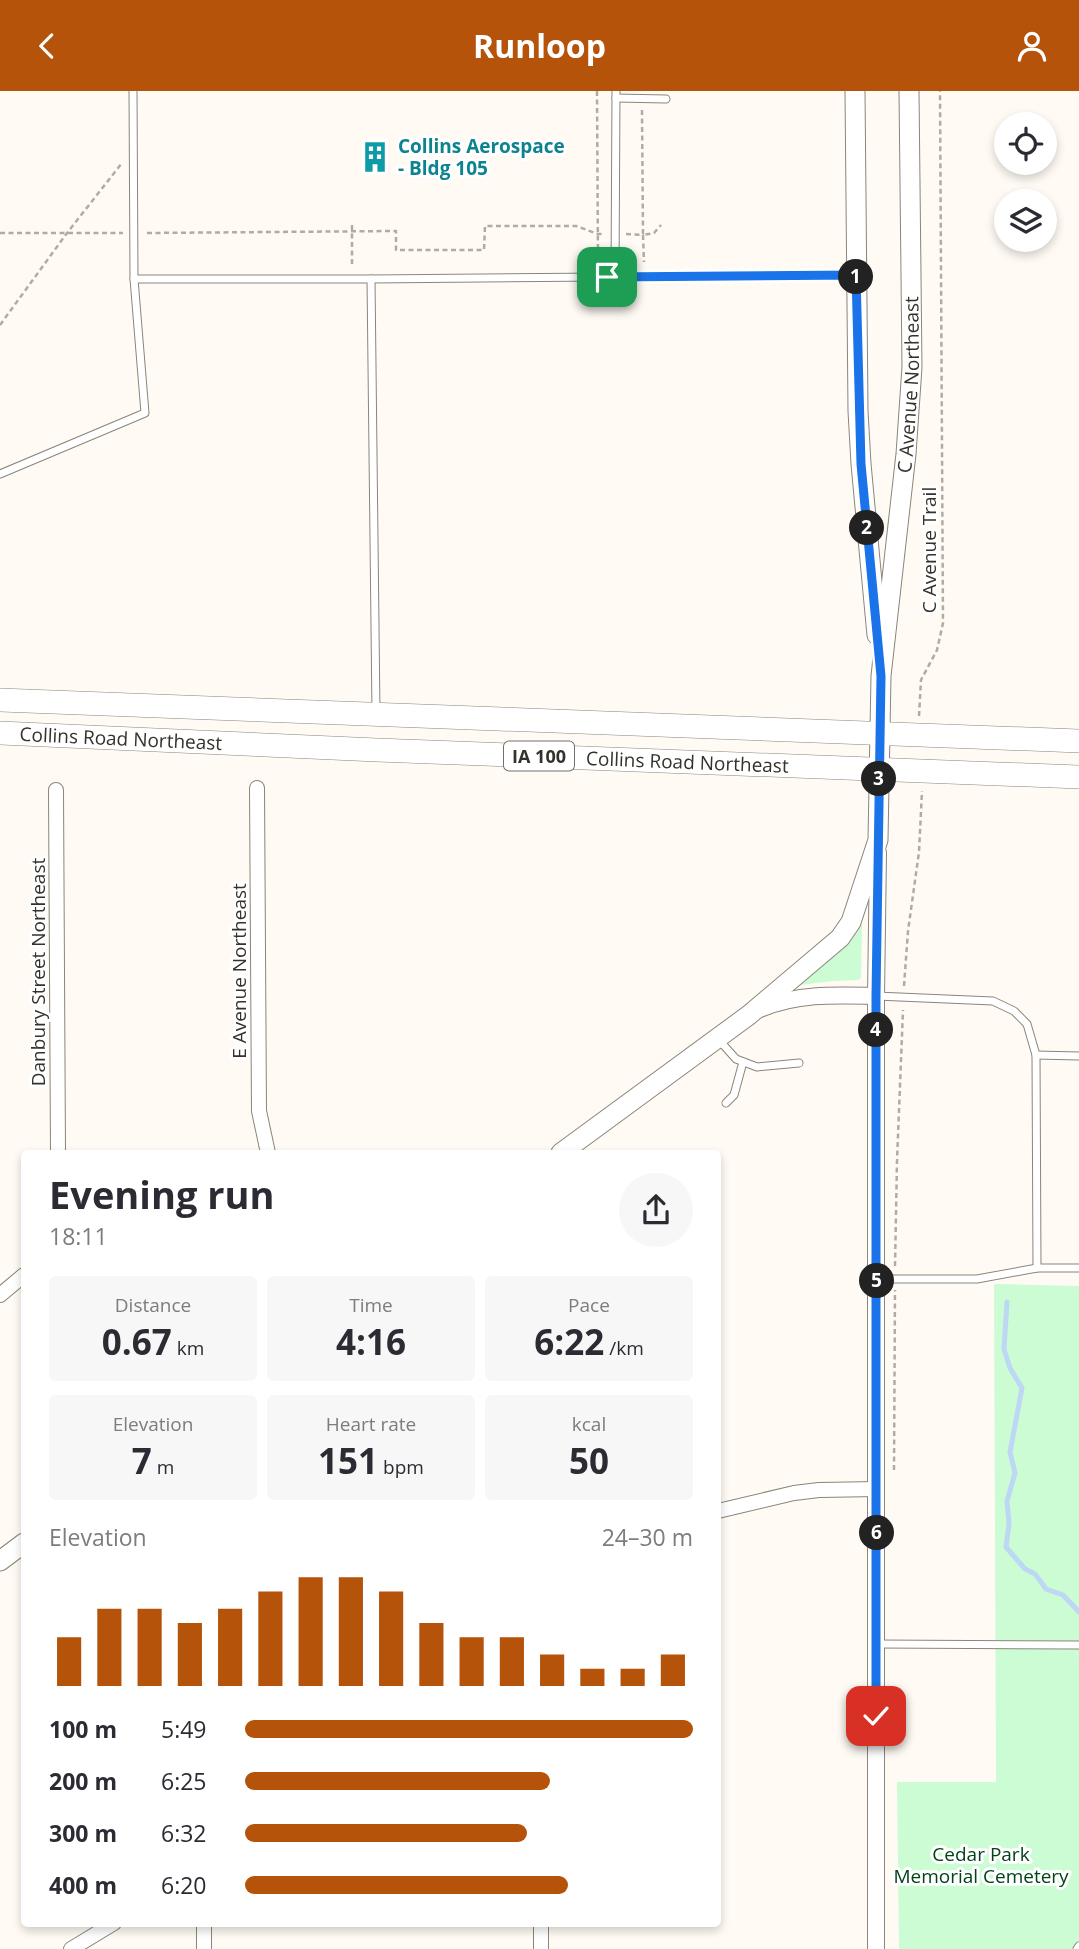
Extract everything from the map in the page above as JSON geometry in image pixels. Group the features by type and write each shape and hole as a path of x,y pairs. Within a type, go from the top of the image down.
{"highway":[{"name":"Collins Road Northeast","path":"0,700 1079,741"},
{"name":"Collins Road Northeast","path":"0,733 1079,777"}],"main road":[{"name":"C Avenue Northeast","path":"855,91 861,464 881,676"},
{"name":"C Avenue Northeast","path":"878,840 881,676 911,391 909,91"},
{"path":"565,1150 749,1015 840,938 851,922 878,840"},
{"path":"0,1561 21,1545"}],"street":[{"name":"E Avenue Northeast","path":"257,788 259,1111 267,1150"},
{"name":"Danbury Street Northeast","path":"55,790 58,1150"},
{"name":"C Avenue Northeast","path":"876,1949 878,840"},
{"path":"749,1015 785,1000 808,996 876,996"},
{"path":"0,1295 21,1278"},
{"path":"721,1510 794,1493 877,1489"},
{"path":"71,1949 107,1927"},
{"path":"204,1927 204,1949"},
{"path":"541,1927 541,1949"}],"lane":[{"path":"0,474 145,413 134,279 133,91"},
{"path":"615,277 616,95 666,99"},
{"path":"134,279 856,275"},
{"path":"371,279 376,713"},
{"path":"876,996 993,1001 1014,1011 1027,1024 1036,1055 1037,1268"},
{"path":"718,1038 736,1059 757,1067 799,1063"},
{"path":"1036,1055 1079,1056"},
{"path":"726,1103 734,1095 743,1062"},
{"path":"877,1279 977,1279 1037,1268 1079,1268"},
{"path":"876,1644 1079,1645"}],"path":[{"path":"597,91 598,262"},
{"name":"C Avenue Trail","path":"919,710 921,680 937,650 943,623 940,91"},
{"path":"642,99 643,262"},
{"path":"0,325 66,233 133,149"},
{"path":"352,225 352,279"},
{"path":"626,234 654,233 661,225"},
{"path":"0,233 396,231 396,250 484,250 485,226 576,226 598,234 608,234"},
{"path":"894,1470 897,1161 908,931 919,852 922,789"}],"green space":[{"path":"862,924 859,980 792,986"},
{"name":"Cedar Park Memorial Cemetery","path":"994,1284 1079,1286 1079,1949 899,1949 897,1782 996,1782"}],"waterway":[{"path":"1007,1302 1004,1349 1010,1368 1022,1388 1010,1452 1015,1473 1007,1501 1009,1524 1006,1547 1025,1569 1035,1574 1046,1589 1063,1595 1079,1612"}],"place":[{"name":"Collins Aerospace - Bldg 105","path":"375,157"}],"route":[{"path":"607,277 856,275 861,464 881,676 876,996 876,1716"}]}
